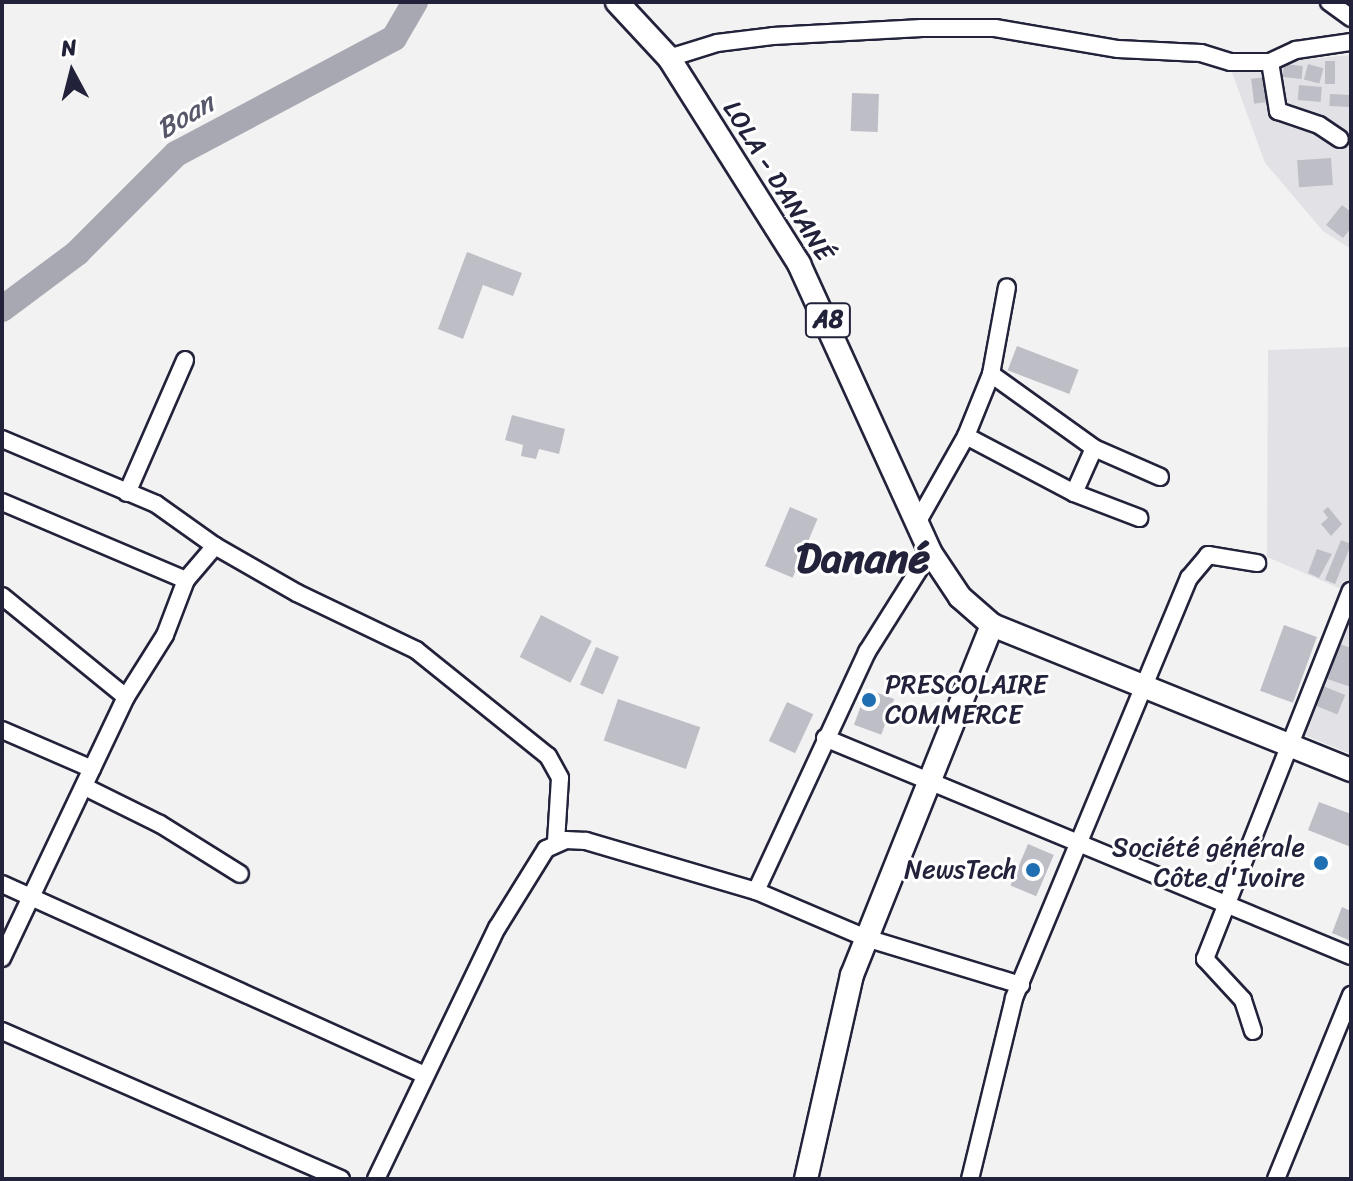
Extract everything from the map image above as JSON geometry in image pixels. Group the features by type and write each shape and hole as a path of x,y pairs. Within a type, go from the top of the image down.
{"main road":[{"name":"LOLA - DANANÉ","path":"602,2 638,27"},
{"name":"LOLA - DANANÉ","path":"617,2 669,58 799,264 930,552 960,597 992,625"},
{"name":"A8","path":"992,625 1144,682 1351,770"},
{"path":"806,1179 837,1030 866,938 931,785 992,625"}],"street":[{"path":"1329,2 1351,18"},
{"path":"669,58 717,43 773,36 995,28 1118,49 1270,62 1296,50 1351,42"},
{"path":"1270,62 1278,111 1319,125 1340,139"},
{"path":"918,521 966,436 991,374 1007,287"},
{"path":"127,493 185,360"},
{"path":"991,374 1094,448 1160,477"},
{"path":"966,436 1074,493 1139,518"},
{"path":"2,439 156,504 215,546 297,593 416,650 548,756 560,778 556,842"},
{"path":"1074,493 1094,448"},
{"path":"2,502 186,580"},
{"path":"2,958 126,697 147,671 186,580 215,546"},
{"path":"756,891 825,738 892,607 930,552"},
{"path":"970,1179 1021,985 1144,682 1197,562 1224,555 1257,563"},
{"path":"2,596 126,697"},
{"path":"1253,1031 1243,1000 1205,962 1350,597"},
{"path":"2,730 92,769"},
{"path":"825,738 931,785 1351,956"},
{"path":"85,787 160,824 240,874"},
{"path":"376,1179 520,887 534,863 556,842 586,841 756,891 866,938 1021,985"},
{"path":"2,884 425,1075"},
{"path":"1276,1179 1351,995"},
{"path":"2,1031 341,1179"}],"shaded area":[{"path":"1351,55 1351,249 1323,231 1265,163 1230,67"},
{"path":"1351,347 1351,754 1287,728 1341,589 1267,557 1268,350"}],"building":[{"path":"1325,61 1335,61 1335,84 1325,84"},
{"path":"1284,64 1303,66 1302,79 1283,77"},
{"path":"1308,64 1323,68 1319,84 1304,79"},
{"path":"1266,77 1269,102 1254,104 1251,79"},
{"path":"1299,85 1322,87 1321,102 1298,100"},
{"path":"852,93 879,94 878,132 851,131"},
{"path":"1330,94 1351,95 1350,107 1329,106"},
{"path":"1331,158 1333,185 1299,187 1297,160"},
{"path":"1342,205 1351,212 1351,228 1343,238 1326,225"},
{"path":"467,252 522,273 513,296 483,285 463,339 438,329"},
{"path":"1017,346 1079,370 1069,394 1008,370"},
{"path":"512,415 565,429 559,454 539,449 536,459 521,456 523,445 505,440"},
{"path":"790,507 818,519 793,578 765,566"},
{"path":"1328,507 1342,524 1331,536 1321,524 1328,518 1323,511"},
{"path":"1341,540 1351,545 1335,584 1325,580"},
{"path":"1317,549 1332,554 1319,578 1308,573"},
{"path":"541,615 592,641 570,683 520,657"},
{"path":"1284,625 1317,637 1293,703 1260,691"},
{"path":"1340,644 1351,648 1351,687 1327,679"},
{"path":"596,647 619,657 603,695 580,685"},
{"path":"1323,686 1345,695 1337,714 1315,705"},
{"path":"867,689 894,699 881,735 854,725"},
{"path":"618,699 700,727 686,769 604,741"},
{"path":"787,702 813,714 795,753 769,741"},
{"path":"1319,802 1351,814 1351,847 1308,830"},
{"path":"1028,844 1054,855 1036,896 1010,885"},
{"path":"1342,907 1351,911 1351,941 1332,933"}],"waterway":[{"name":"Boan","path":"2,309 77,253 176,154 394,38 415,2"}],"place":[{"name":"PRESCOLAIRE COMMERCE","path":"869,700"},
{"name":"Société générale Côte d'Ivoire","path":"1321,863"},
{"name":"NewsTech","path":"1033,870"}],"district":[{"name":"Danané","path":"863,558"}]}
